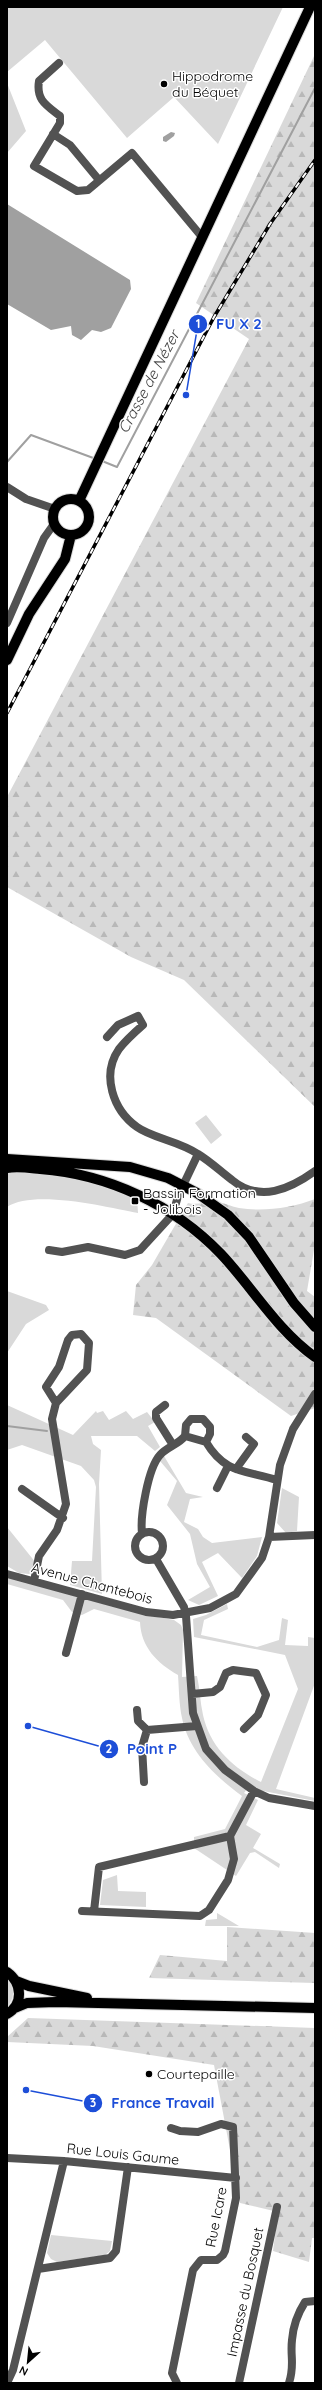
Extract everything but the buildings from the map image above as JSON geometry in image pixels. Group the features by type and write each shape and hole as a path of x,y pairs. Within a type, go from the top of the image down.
{"main road":[{"path":"78,501 310,7"},
{"path":"63,501 78,501 87,509 89,521 82,531 71,535 61,532 54,524 55,509 63,501"},
{"path":"7,660 29,614 69,551 71,535"},
{"path":"7,1159 130,1167 183,1185 228,1215 249,1237 294,1303 315,1327"},
{"path":"7,1168 56,1170 105,1181 144,1198 173,1214 221,1254 275,1321 315,1357"},
{"path":"7,1972 16,1981 43,1990 113,2002"},
{"path":"11,2011 19,1994 16,1981"},
{"path":"11,2011 27,2003 113,2002 315,2008"}],"street":[{"path":"60,63 38,81 37,90 41,102 60,116 60,123 34,166 77,191 88,190 132,153 202,237"},
{"path":"53,134 70,145 99,180"},
{"path":"7,487 26,499 55,509"},
{"path":"7,623 44,538 54,524"},
{"path":"107,1037 118,1026 138,1016 143,1026 119,1050 111,1073 113,1097 127,1119 138,1128 172,1140 211,1161 232,1181 248,1190 260,1192 291,1187 315,1170"},
{"path":"49,1250 62,1252 88,1248 117,1254 133,1253 140,1250 173,1214 183,1185 198,1154"},
{"path":"34,1581 39,1556 63,1518 66,1500 52,1419 56,1403 87,1370 89,1343 82,1334 72,1335 68,1340 61,1363 47,1383 48,1392 56,1403"},
{"name":"Avenue Chantebois","path":"7,1574 146,1612 185,1614 210,1608 236,1594 251,1576 262,1558 269,1537 280,1465 293,1429 315,1394"},
{"path":"165,1405 156,1412 156,1418 173,1445"},
{"path":"142,1534 152,1532 160,1537 163,1547 160,1556 156,1559 144,1560 137,1554 135,1545 142,1534 140,1520 154,1466 160,1455 185,1436 186,1425 191,1419 203,1419 210,1427 206,1442"},
{"path":"185,1436 206,1442 213,1454 228,1466 278,1480"},
{"path":"236,1469 254,1444 246,1436"},
{"path":"217,1488 228,1466"},
{"path":"22,1489 63,1518"},
{"path":"269,1537 315,1535"},
{"path":"156,1559 184,1607 193,1713 198,1726 200,1738 212,1757 236,1780 254,1792 269,1798 315,1806"},
{"path":"66,1653 82,1594"},
{"path":"192,1694 213,1692 220,1687 226,1673 233,1670 256,1673 266,1695 258,1715 244,1729"},
{"path":"137,1710 138,1721 147,1730 198,1726"},
{"path":"144,1782 142,1747 147,1730"},
{"path":"82,1911 200,1916 209,1910 231,1874 234,1859 230,1836 254,1792"},
{"path":"94,1911 99,1867 230,1836"},
{"name":"Rue Icare","path":"171,2128 180,2131 198,2132 221,2124 233,2127 236,2178 234,2209 223,2255 217,2260 201,2260 193,2270 172,2373 177,2383"},
{"name":"Rue Louis Gaume","path":"7,2158 64,2161 236,2178"},
{"path":"9,2382 64,2161"},
{"path":"38,2269 110,2258 116,2251 128,2167"},
{"name":"Impasse du Bosquet","path":"239,2383 277,2207"},
{"path":"290,2383 294,2365 292,2340 299,2313 305,2302 315,2301"}],"green space":[{"name":"Hippodrome du Béquet","path":"7,7 283,7 218,144 174,97 127,138 45,40 7,72"},
{"path":"315,54 315,1107 184,980 131,957 7,887 7,797 249,339 196,303"},
{"path":"7,83 26,131 7,153"},
{"path":"206,1115 222,1135 211,1144 195,1123"},
{"path":"7,1172 57,1174 103,1185 137,1197 138,1213 52,1199 19,1202 7,1207"},
{"path":"315,1199 315,1244 307,1291 315,1297 315,1408 291,1416 156,1318 133,1315 136,1285 152,1265 188,1203 196,1204 214,1202 239,1208 258,1210 287,1207"},
{"path":"7,1291 46,1305 49,1310 26,1324 7,1353"},
{"path":"7,1405 73,1435 96,1411 97,1413 103,1411 109,1420 126,1411 133,1419 147,1412 155,1422 148,1426 160,1447 155,1451 137,1436 91,1436 93,1444 101,1450 99,1484 102,1594 70,1585 72,1561 92,1561 96,1487 94,1480 81,1466 22,1445 7,1450"},
{"path":"164,1456 186,1493 203,1497 190,1499 184,1522 198,1529 203,1537 212,1543 262,1537 257,1556 242,1578 218,1553 202,1562 218,1596 199,1605 188,1600 210,1587 197,1564 190,1534 167,1505 177,1481 160,1461"},
{"path":"282,1488 299,1497 297,1531 286,1533 277,1523"},
{"path":"7,1527 36,1563 35,1570 29,1574 19,1573 7,1566"},
{"path":"7,1577 142,1614 174,1620 181,1625 183,1630 182,1677 197,1676 203,1715 211,1737 217,1747 232,1763 261,1782 298,1689 285,1655 194,1637 193,1619 206,1615 227,1604 228,1609 204,1620 201,1635 257,1647 279,1640 282,1618 288,1620 285,1645 308,1646 308,1637 315,1638 315,1683 276,1789 315,1798 315,1801 248,1788 244,1793 258,1800 246,1825 261,1834 253,1848 280,1864 279,1868 255,1852 250,1853 236,1876 194,1848 194,1837 225,1829 242,1796 222,1780 204,1762 191,1742 185,1730 182,1718 178,1675 157,1660 147,1647 143,1639 140,1622 94,1609 82,1615 72,1612 63,1600 7,1584"},
{"path":"117,1875 118,1891 146,1892 146,1907 100,1905 103,1880"},
{"path":"217,1913 239,1926 205,1926 206,1920 217,1919"},
{"path":"227,1927 315,1933 315,1983 149,1978 160,1955 227,1961"},
{"path":"7,1979 13,1989 13,1997 7,2007"},
{"path":"28,2018 315,2028 315,2238 312,2238 309,2262 273,2251 278,2212 240,2203 214,2065 93,2046 7,2042 7,2037"},
{"path":"51,2235 112,2241 110,2251 105,2255 57,2262 51,2259 47,2253"}],"shaded area":[{"path":"171,132 175,133 174,136 166,142 163,141 163,137"},
{"path":"7,204 130,280 131,289 111,328 101,332 92,330 81,340 72,335 71,326 51,330 7,304"}],"waterway":[{"name":"Crasse de Nézer","path":"102,461 117,467 315,88"},
{"name":"Crasse de Nézer","path":"7,462 31,435 96,459"},
{"path":"7,1426 47,1431"}],"railway":[{"path":"7,713 214,317 270,224 315,160"}],"place":[{"name":"Hippodrome du Béquet","path":"164,84"},
{"name":"FU X 2","path":"186,395"},
{"name":"Bassin Formation - Jolibois","path":"135,1201"},
{"name":"Point P","path":"28,1726"},
{"name":"Courtepaille","path":"149,2074"},
{"name":"France Travail","path":"26,2090"}]}
